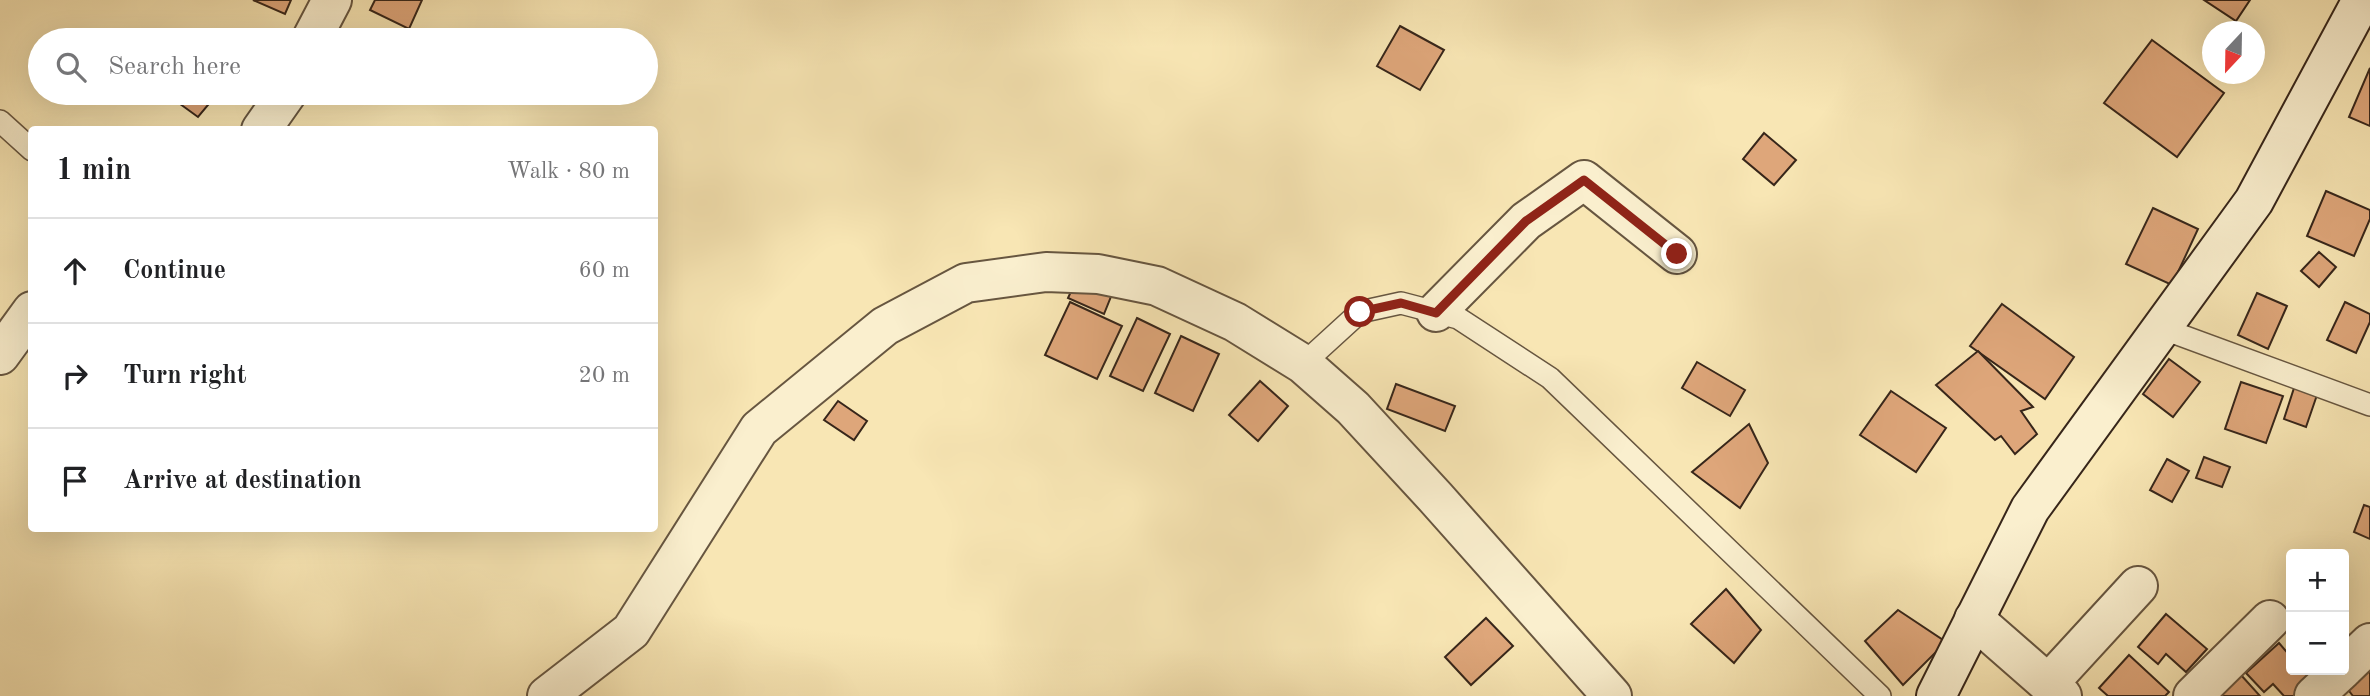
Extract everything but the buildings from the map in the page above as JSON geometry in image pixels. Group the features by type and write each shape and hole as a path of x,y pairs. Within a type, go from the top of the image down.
{"street":[{"path":"317,28 332,0"},
{"path":"1936,696 2030,509 2254,201 2362,0"},
{"path":"264,126 279,105"},
{"path":"1436,313 1526,221 1584,180 1677,254"},
{"path":"547,696 631,631 759,429 885,326 966,283 1046,272 1098,274 1157,286 1235,322 1303,364 1353,408 1612,696"},
{"path":"0,355 28,316"},
{"path":"1974,619 2055,690 2138,586"},
{"path":"2193,696 2270,621"},
{"path":"2349,663 2370,643"},
{"path":"2314,696 2337,675"}],"lane":[{"path":"0,121 28,146"},
{"path":"1303,364 1360,312 1401,303 1458,318 1550,378 1880,696"},
{"path":"2161,328 2370,405"}],"route":[{"path":"1360,312 1401,303 1436,313 1526,221 1584,180 1677,254"}]}
